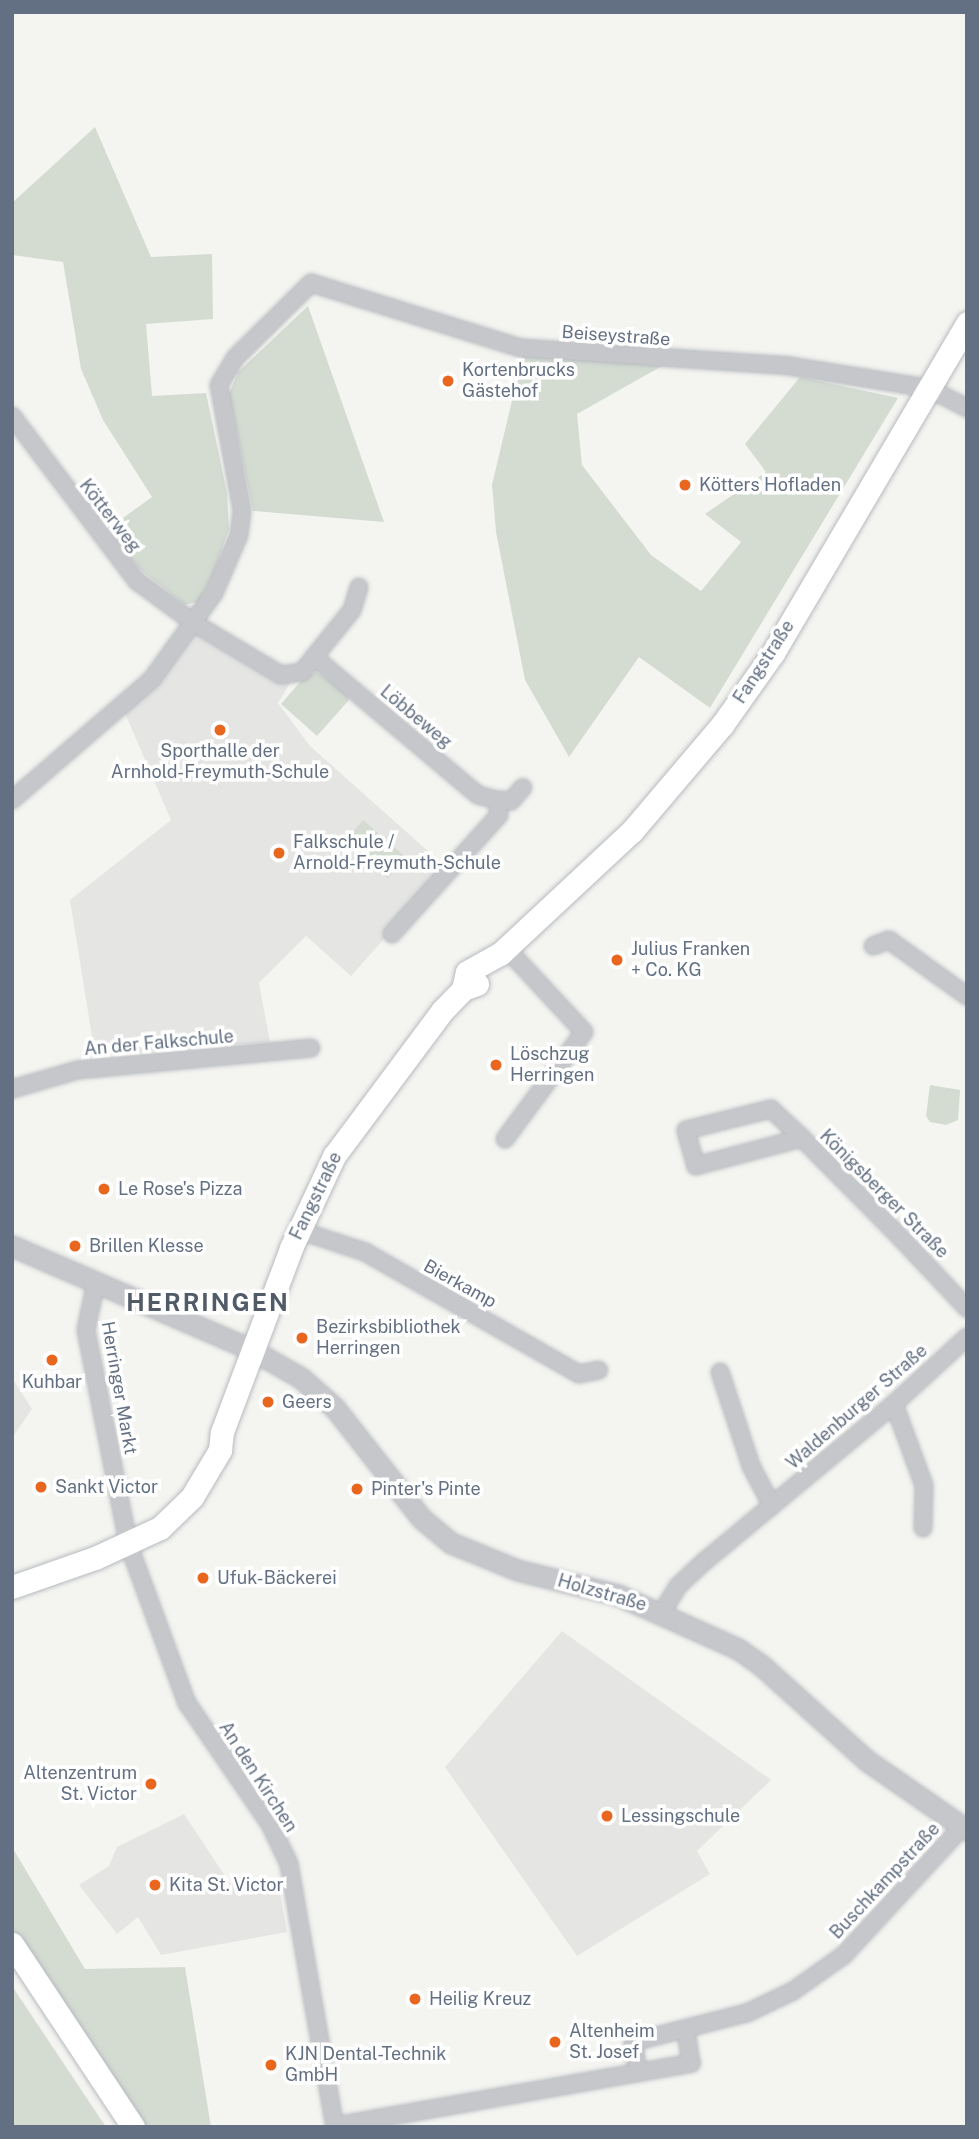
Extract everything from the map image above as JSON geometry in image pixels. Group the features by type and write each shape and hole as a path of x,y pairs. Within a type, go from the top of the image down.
{"main road":[{"name":"Fangstraße","path":"12,1587 128,1543 151,1528 222,1432 299,1230 334,1156 367,1107 463,989 467,972 503,951 632,831 722,725 773,653 967,323"},
{"path":"12,1944 133,2127"}],"street":[{"name":"Beiseystraße","path":"194,623 230,559 242,510 224,429 219,385 223,372 311,282 520,348 789,366 928,388 967,408"},
{"name":"Kötterweg","path":"12,416 121,563 194,623"},
{"path":"12,800 152,679 194,623 281,675 302,672 352,610 359,587"},
{"name":"Löbbeweg","path":"314,657 478,794 497,800"},
{"path":"392,934 499,815 497,800 510,801 523,787"},
{"path":"873,946 889,940 967,996"},
{"path":"503,951 584,1032 505,1139"},
{"name":"An der Falkschule","path":"12,1089 78,1070 312,1048"},
{"name":"Königsberger Straße","path":"802,1138 696,1166 686,1130 771,1109 802,1138 967,1308"},
{"name":"Bierkamp","path":"299,1230 365,1252 579,1374 599,1370"},
{"name":"Holzstraße","path":"12,1246 252,1350 301,1378 334,1407 421,1518 451,1543 517,1570 604,1590 662,1612 761,1665 866,1760 964,1828"},
{"name":"Herringer Markt","path":"96,1282 86,1330 128,1543"},
{"name":"Waldenburger Straße","path":"662,1612 678,1586 894,1404 967,1337"},
{"path":"720,1372 751,1466 772,1506"},
{"path":"894,1404 924,1485 923,1528"},
{"name":"An den Kirchen","path":"128,1543 187,1703 270,1824 289,1864 335,2126"},
{"name":"Buschkampstraße","path":"638,2072 633,2042 686,2032 747,2013 793,1991 844,1955 964,1828"},
{"path":"335,2126 691,2063 686,2032"}],"shaded area":[{"path":"95,127 151,257 212,254 213,319 146,324 152,396 206,393 227,493 229,529 213,575 200,601 185,605 142,571 106,530 152,497 103,420 81,369 63,262 12,255 12,203"},
{"path":"308,306 384,522 253,511 229,394 238,372"},
{"path":"524,350 662,366 577,414 582,465 651,555 701,591 741,542 705,514 766,472 745,444 800,377 898,398 710,708 639,657 569,757 525,680 496,532 492,485"},
{"name":"Falkschule / Arnold-Freymuth-Schule","path":"195,627 293,678 278,703 310,746 447,868 351,976 306,936 259,983 270,1042 95,1055 70,900 171,820 124,711"},
{"path":"316,672 347,693 349,700 317,736 281,704 305,676"},
{"path":"363,820 406,857 388,879 345,841"},
{"path":"930,1085 960,1090 958,1120 946,1125 930,1122 926,1116"},
{"path":"12,1378 32,1409 12,1438"},
{"name":"Lessingschule","path":"562,1631 771,1780 697,1851 710,1874 577,1956 445,1767"},
{"name":"Kita St. Victor","path":"184,1814 231,1885 248,1877 260,1890 279,1888 287,1932 161,1955 138,1917 117,1934 79,1885 109,1866 117,1847"},
{"path":"12,1847 85,1969 185,1967 211,2127 144,2127 12,1928"},
{"path":"12,1986 106,2127 12,2127"}],"place":[{"name":"Kortenbrucks Gästehof","path":"448,381"},
{"name":"Kötters Hofladen","path":"685,485"},
{"name":"Sporthalle der Arnhold-Freymuth-Schule","path":"220,730"},
{"name":"Falkschule / Arnold-Freymuth-Schule","path":"279,853"},
{"name":"Julius Franken + Co. KG","path":"617,960"},
{"name":"Löschzug Herringen","path":"496,1065"},
{"name":"Le Rose's Pizza","path":"104,1189"},
{"name":"Brillen Klesse","path":"75,1246"},
{"name":"Bezirksbibliothek Herringen","path":"302,1338"},
{"name":"Kuhbar","path":"52,1360"},
{"name":"Geers","path":"268,1402"},
{"name":"Sankt Victor","path":"41,1487"},
{"name":"Pinter's Pinte","path":"357,1489"},
{"name":"Ufuk-Bäckerei","path":"203,1578"},
{"name":"Altenzentrum St. Victor","path":"151,1784"},
{"name":"Lessingschule","path":"607,1816"},
{"name":"Kita St. Victor","path":"155,1885"},
{"name":"Heilig Kreuz","path":"415,1999"},
{"name":"Altenheim St. Josef","path":"555,2042"},
{"name":"KJN Dental-Technik GmbH","path":"271,2065"}],"district":[{"name":"HERRINGEN","path":"208,1303"}]}
